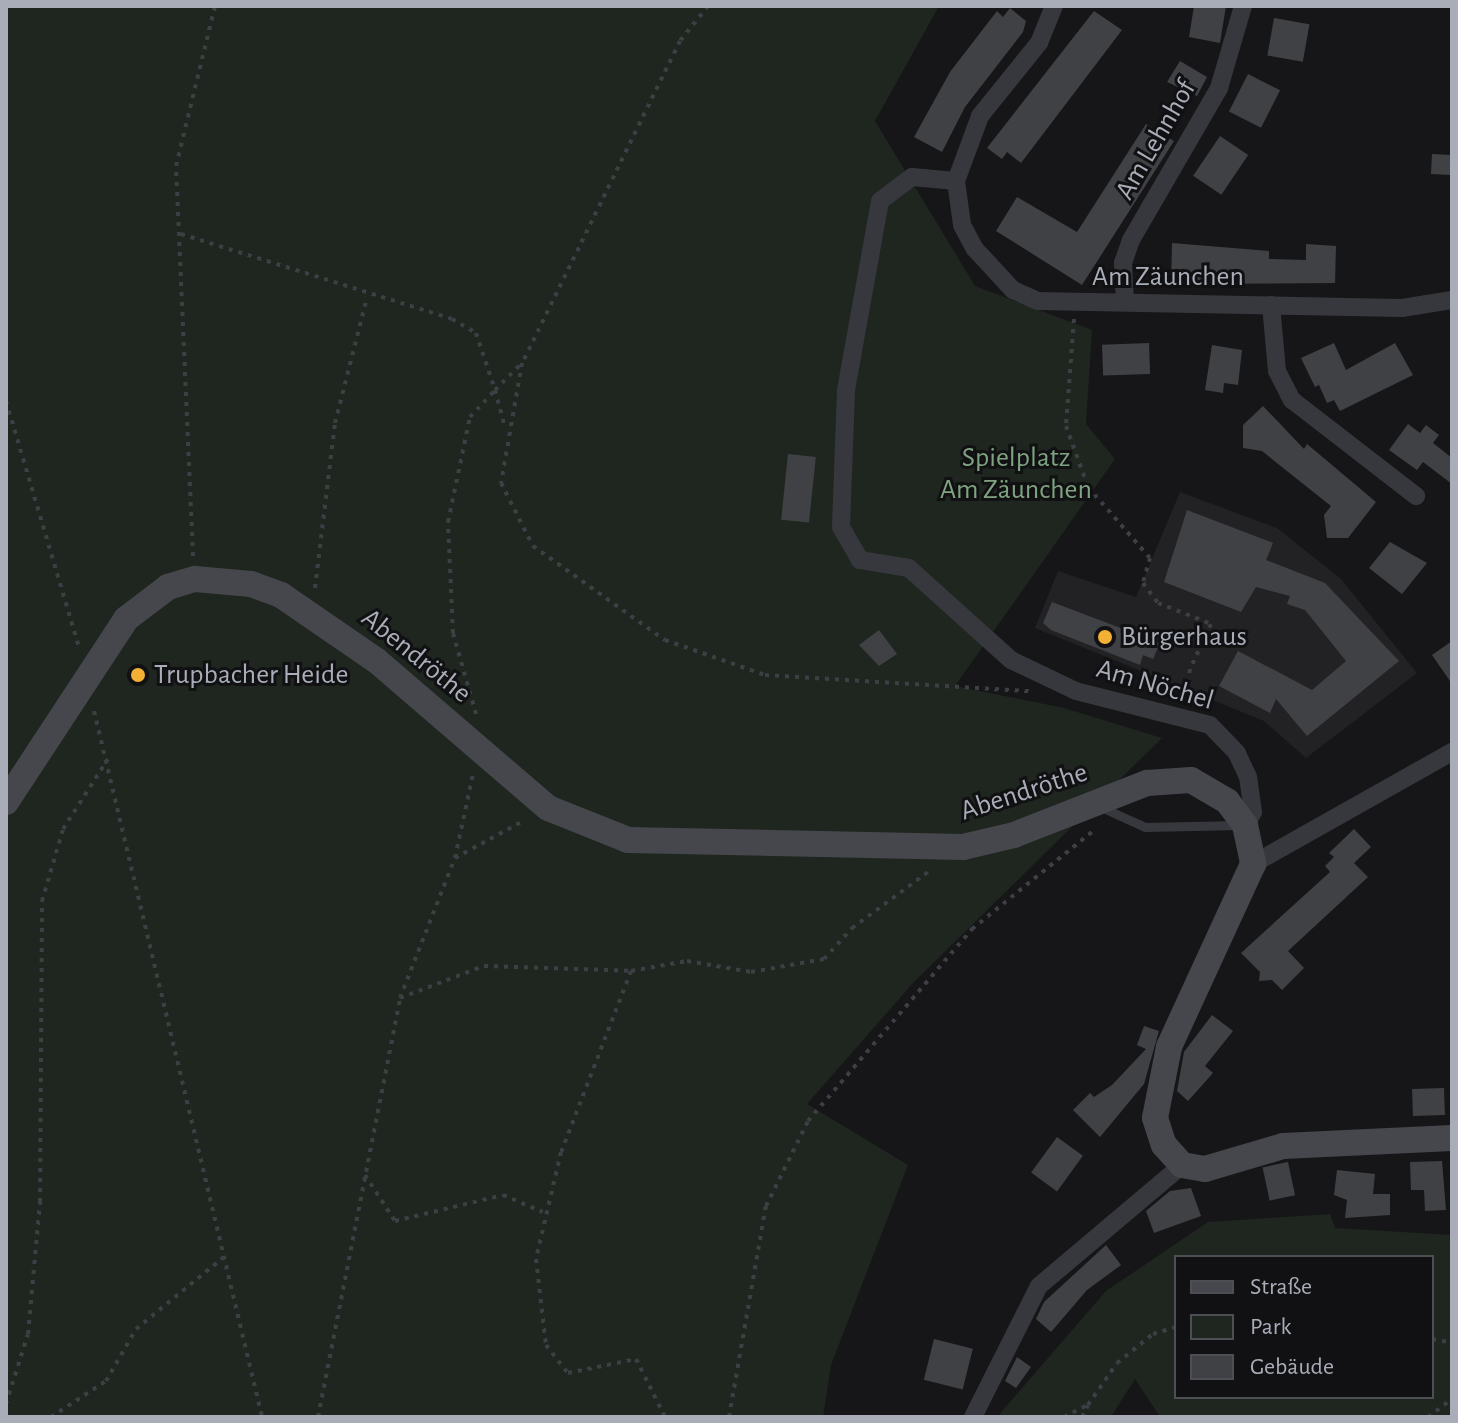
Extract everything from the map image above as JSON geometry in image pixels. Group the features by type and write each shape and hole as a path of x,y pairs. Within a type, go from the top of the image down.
{"street":[{"name":"Am Zäunchen","path":"1054,6 1039,43 980,116 956,181 962,225 992,272 1038,301 1076,304 1125,302 1402,308 1452,300"},
{"name":"Am Lehnhof","path":"1125,302 1123,263 1131,240 1219,88 1243,6"},
{"name":"Am Nöchel","path":"956,181 912,177 880,201 846,390 841,527 860,560 909,568 1011,660 1076,691 1210,725 1237,753 1253,812 1245,825"},
{"path":"1271,305 1277,371 1292,400 1416,496"},
{"name":"Abendröthe","path":"195,579 251,584 312,614 377,661 548,808 628,840 963,847 1103,808 1147,783 1191,780 1227,801 1245,825"},
{"path":"6,802 85,677 147,599 195,579"},
{"path":"1452,752 1253,864 1186,1005 1157,1089 1155,1118 1164,1145 1182,1165 1205,1169 1283,1146 1452,1138"},
{"path":"1245,825 1253,864"},
{"path":"973,1417 1039,1286 1182,1165"}],"lane":[{"path":"1103,808 1145,827 1245,825"}],"path":[{"path":"195,579 176,166 215,6"},
{"path":"708,6 680,41 522,363 506,430 501,483 533,546 665,640 765,675 952,690 1076,691"},
{"path":"181,234 367,297 452,319 476,333 506,430"},
{"path":"312,614 335,423 367,297"},
{"path":"1076,304 1066,426 1088,487 1150,558 1143,583 1158,603 1211,624 1187,679 1188,720"},
{"path":"318,1417 400,998 455,858 478,750 476,703 453,633 448,522 470,417 522,363"},
{"path":"6,401 35,486 108,758 262,1417"},
{"path":"6,1404 28,1334 40,1202 42,901 63,829 108,758"},
{"path":"455,858 548,808"},
{"path":"729,1417 766,1206 808,1121 972,929 1075,849 1103,808"},
{"path":"400,998 484,966 631,971 687,961 751,972 824,959 852,928 963,847"},
{"path":"631,971 543,1212 536,1259 546,1345 568,1373 636,1359 665,1417"},
{"path":"365,1175 395,1221 503,1195 543,1212"},
{"path":"51,1417 106,1381 136,1329 224,1257"},
{"path":"1082,1417 1117,1363 1153,1334 1174,1328"},
{"path":"1428,1417 1452,1399"},
{"path":"1064,1417 1088,1405"}],"shaded area":[{"path":"1180,492 1277,528 1341,579 1417,673 1306,758 1264,721 1035,628 1058,571 1136,597"}],"green space":[{"name":"Spielplatz Am Zäunchen","path":"6,6 939,6 875,121 975,286 1092,330 1086,424 1115,459 955,686 1064,708 1162,738 913,983 807,1104 908,1165 831,1365 823,1417 6,1417"},
{"path":"1330,1214 1335,1228 1452,1235 1452,1417 1160,1417 1135,1379 1111,1417 997,1417 1106,1291 1208,1222"}],"building":[{"path":"1194,6 1226,6 1220,43 1189,37"},
{"path":"1010,8 1026,21 1023,32 965,107 942,152 914,137 950,72 997,11 1003,17"},
{"path":"1094,11 1122,30 1021,163 1007,152 1002,159 987,148"},
{"path":"1274,18 1309,24 1303,62 1267,55"},
{"path":"1180,61 1207,77 1197,96 1167,82"},
{"path":"1248,74 1280,90 1261,128 1229,111"},
{"path":"1146,124 1174,141 1082,285 996,231 1017,197 1077,232"},
{"path":"1220,136 1248,155 1221,195 1193,176"},
{"path":"1432,154 1452,155 1451,175 1431,174"},
{"path":"1172,243 1269,251 1269,259 1306,260 1306,244 1336,246 1335,283 1171,284"},
{"path":"1149,343 1150,374 1103,376 1102,345"},
{"path":"1334,343 1346,370 1395,343 1413,375 1340,411 1334,400 1327,403 1319,385 1315,387 1301,358"},
{"path":"1212,345 1242,350 1238,385 1224,383 1223,393 1205,390"},
{"path":"1263,406 1304,449 1307,444 1376,502 1348,538 1327,538 1324,515 1331,506 1262,451 1243,448 1243,425"},
{"path":"1408,424 1420,433 1426,425 1439,435 1433,443 1452,458 1452,484 1423,462 1417,470 1389,450"},
{"path":"788,454 816,457 809,523 781,520"},
{"path":"1187,510 1273,543 1266,560 1325,583 1399,661 1307,736 1276,699 1270,713 1219,686 1238,651 1312,690 1346,661 1305,610 1287,604 1290,596 1256,587 1241,612 1164,582"},
{"path":"1390,542 1427,563 1402,594 1369,568"},
{"name":"Bürgerhaus","path":"1052,602 1160,643 1153,659 1143,655 1140,665 1051,630 1043,623"},
{"path":"879,630 897,654 879,666 859,645"},
{"path":"1452,641 1452,684 1432,655"},
{"path":"1354,829 1371,847 1354,863 1368,877 1288,951 1304,968 1282,990 1272,980 1259,981 1260,972 1241,953 1330,872 1325,866 1334,857 1329,853"},
{"path":"1212,1015 1233,1031 1205,1066 1213,1073 1188,1101 1177,1091 1184,1052"},
{"path":"1144,1026 1159,1031 1144,1084 1100,1137 1073,1110 1090,1093 1094,1097 1112,1085 1146,1049 1137,1045"},
{"path":"1444,1088 1445,1115 1413,1116 1412,1089"},
{"path":"1057,1137 1083,1156 1057,1191 1031,1173"},
{"path":"1442,1161 1446,1210 1425,1211 1424,1190 1411,1190 1410,1162"},
{"path":"1288,1162 1295,1195 1270,1201 1263,1167"},
{"path":"1337,1170 1375,1174 1373,1194 1390,1194 1390,1215 1345,1218 1347,1200 1334,1195"},
{"path":"1191,1188 1201,1216 1154,1233 1146,1211 1170,1191"},
{"path":"1106,1245 1121,1265 1087,1290 1051,1332 1036,1319 1044,1302"},
{"path":"934,1339 973,1349 963,1389 924,1380"},
{"path":"1017,1357 1031,1367 1016,1388 1005,1381"}],"place":[{"name":"Bürgerhaus","path":"1105,637"},
{"name":"Trupbacher Heide","path":"138,675"}]}
